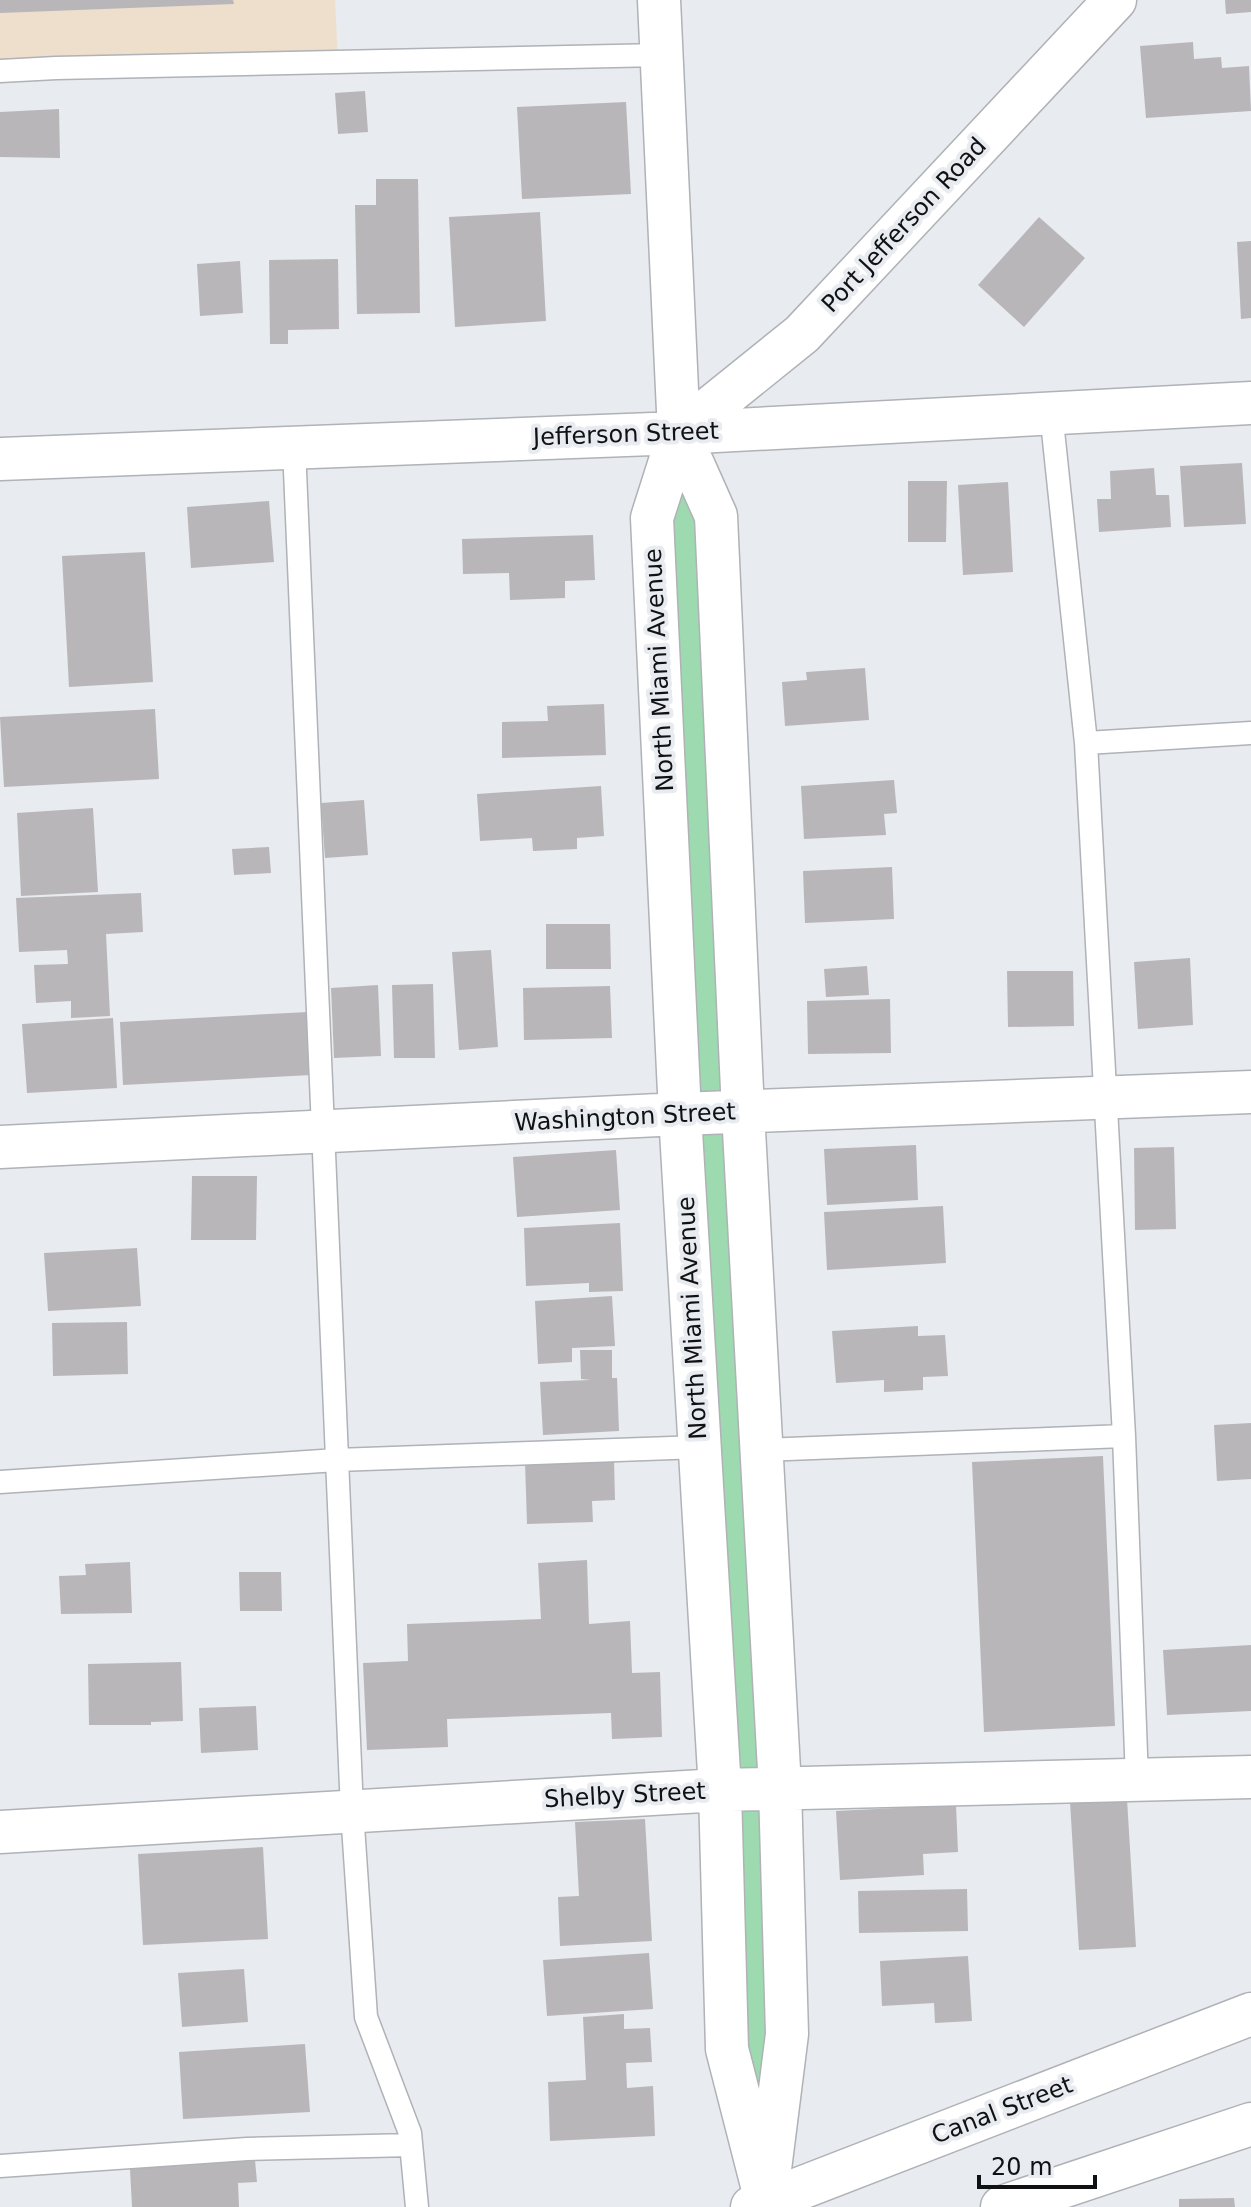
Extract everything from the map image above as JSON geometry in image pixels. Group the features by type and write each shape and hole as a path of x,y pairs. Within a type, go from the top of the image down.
{"street":[{"name":"North Miami Avenue","path":"659,0 679,433 652,518 680,1114 720,1790 727,2049 761,2205"},
{"name":"Port Jefferson Road","path":"679,433 802,334 1115,0"},
{"name":"Jefferson Street","path":"0,459 679,433 1251,403"},
{"name":"North Miami Avenue","path":"679,433 716,516 743,1112 780,1788 787,2034 761,2205"},
{"name":"Washington Street","path":"0,1147 680,1114 1251,1092"},
{"name":"Shelby Street","path":"0,1832 720,1790 1251,1777"},
{"name":"Canal Street","path":"761,2205 1251,2014"},
{"path":"1002,2207 1251,2124"}],"lane":[{"path":"0,71 661,55"},
{"path":"1051,412 1086,743 1124,1436 1137,1780"},
{"path":"294,447 352,1811 366,2017 410,2133 417,2207"},
{"path":"1086,743 1251,733"},
{"path":"762,1450 1124,1436"},
{"path":"0,1482 337,1460 700,1447"},
{"path":"0,2166 247,2149 411,2145"}],"shaded area":[{"path":"0,0 335,0 338,62 0,71"}],"green space":[{"path":"679,433 716,516 780,1788 766,2201 727,2049 652,518"}],"building":[{"path":"0,0 233,0 234,4 0,13"},
{"path":"1225,0 1251,0 1251,12 1226,14"},
{"path":"1193,42 1194,59 1221,57 1222,68 1249,66 1251,111 1146,118 1140,46"},
{"path":"365,91 368,132 338,134 335,93"},
{"path":"626,102 631,194 522,199 517,107"},
{"path":"59,109 60,158 0,157 0,112"},
{"path":"376,179 418,179 420,313 357,314 355,205 376,205"},
{"path":"540,212 546,321 455,327 449,217"},
{"path":"1039,217 1085,258 1024,327 978,285"},
{"path":"1251,241 1251,318 1241,319 1237,242"},
{"path":"338,259 339,329 288,330 288,344 270,344 269,260"},
{"path":"240,261 243,313 200,316 197,264"},
{"path":"1242,463 1246,524 1184,527 1180,466"},
{"path":"1154,468 1156,495 1169,495 1171,527 1099,532 1097,499 1111,499 1110,471"},
{"path":"908,481 947,481 946,542 908,542"},
{"path":"1008,482 1013,572 963,575 958,485"},
{"path":"269,501 274,562 191,568 187,507"},
{"path":"593,535 595,580 565,581 565,598 510,600 509,573 463,574 462,539"},
{"path":"145,552 153,682 69,687 62,556"},
{"path":"865,668 869,720 785,726 782,682 807,680 806,672"},
{"path":"604,704 606,755 502,758 502,722 548,721 547,706"},
{"path":"155,709 159,779 4,787 0,717"},
{"path":"894,780 897,813 884,814 886,835 804,839 801,786"},
{"path":"601,786 604,836 577,838 577,849 533,851 532,838 480,841 477,794"},
{"path":"364,800 368,855 325,858 321,803"},
{"path":"93,808 98,892 21,896 17,813"},
{"path":"269,847 271,873 234,875 232,849"},
{"path":"892,867 894,919 805,923 803,871"},
{"path":"141,893 143,932 106,934 110,1016 71,1018 71,1001 36,1003 34,965 68,964 67,950 19,952 16,898"},
{"path":"546,924 610,924 611,969 546,969"},
{"path":"491,950 498,1047 459,1050 452,952"},
{"path":"1190,958 1193,1025 1138,1029 1134,962"},
{"path":"867,966 869,995 826,997 824,969"},
{"path":"1007,971 1073,971 1074,1026 1008,1027"},
{"path":"433,984 435,1058 394,1058 392,985"},
{"path":"378,985 381,1056 334,1058 331,988"},
{"path":"610,986 612,1038 524,1040 523,988"},
{"path":"890,999 891,1053 808,1054 807,1001"},
{"path":"308,1012 311,1075 123,1085 120,1022"},
{"path":"113,1018 117,1088 27,1093 22,1024"},
{"path":"916,1145 918,1200 827,1205 824,1149"},
{"path":"1174,1147 1176,1229 1135,1230 1134,1148"},
{"path":"616,1150 620,1210 517,1217 513,1157"},
{"path":"192,1176 257,1176 256,1240 191,1240"},
{"path":"943,1206 946,1263 827,1270 824,1212"},
{"path":"620,1223 623,1291 589,1292 589,1283 526,1286 524,1228"},
{"path":"137,1248 141,1306 48,1311 44,1253"},
{"path":"612,1296 615,1346 572,1348 572,1362 538,1364 535,1301"},
{"path":"127,1322 128,1374 53,1376 52,1323"},
{"path":"918,1326 918,1336 945,1335 948,1376 923,1377 923,1390 884,1392 884,1380 836,1383 832,1331"},
{"path":"580,1350 612,1350 612,1378 617,1378 619,1431 543,1435 540,1382 591,1380 581,1379"},
{"path":"1251,1423 1251,1479 1217,1481 1214,1425"},
{"path":"1103,1456 1115,1726 984,1732 972,1462"},
{"path":"614,1460 615,1500 592,1501 593,1522 527,1524 525,1462"},
{"path":"587,1560 589,1624 630,1621 632,1673 660,1672 662,1737 612,1739 611,1713 447,1719 448,1747 367,1750 363,1663 408,1661 407,1624 541,1619 538,1563"},
{"path":"130,1562 132,1613 61,1614 59,1576 86,1575 85,1564"},
{"path":"239,1572 281,1572 282,1611 240,1611"},
{"path":"1251,1645 1251,1711 1167,1715 1163,1650"},
{"path":"181,1662 183,1721 151,1722 151,1725 89,1725 88,1664"},
{"path":"256,1706 258,1750 201,1753 199,1708"},
{"path":"1127,1799 1136,1947 1079,1950 1070,1802"},
{"path":"956,1805 958,1852 923,1854 924,1875 840,1880 836,1811"},
{"path":"645,1819 652,1941 560,1946 558,1897 579,1896 575,1822"},
{"path":"263,1847 268,1939 143,1945 138,1854"},
{"path":"967,1889 968,1931 859,1933 858,1891"},
{"path":"649,1953 653,2009 547,2016 543,1960"},
{"path":"968,1956 972,2021 935,2023 934,2003 882,2006 880,1961"},
{"path":"244,1969 248,2022 182,2027 178,1973"},
{"path":"624,2014 624,2029 650,2028 652,2062 626,2063 627,2088 653,2086 655,2136 550,2141 548,2082 586,2080 583,2017"},
{"path":"305,2044 310,2112 183,2119 179,2052"},
{"path":"255,2160 257,2182 238,2183 239,2207 132,2207 130,2169"},
{"path":"1234,2198 1235,2207 1179,2207 1179,2199"}]}
